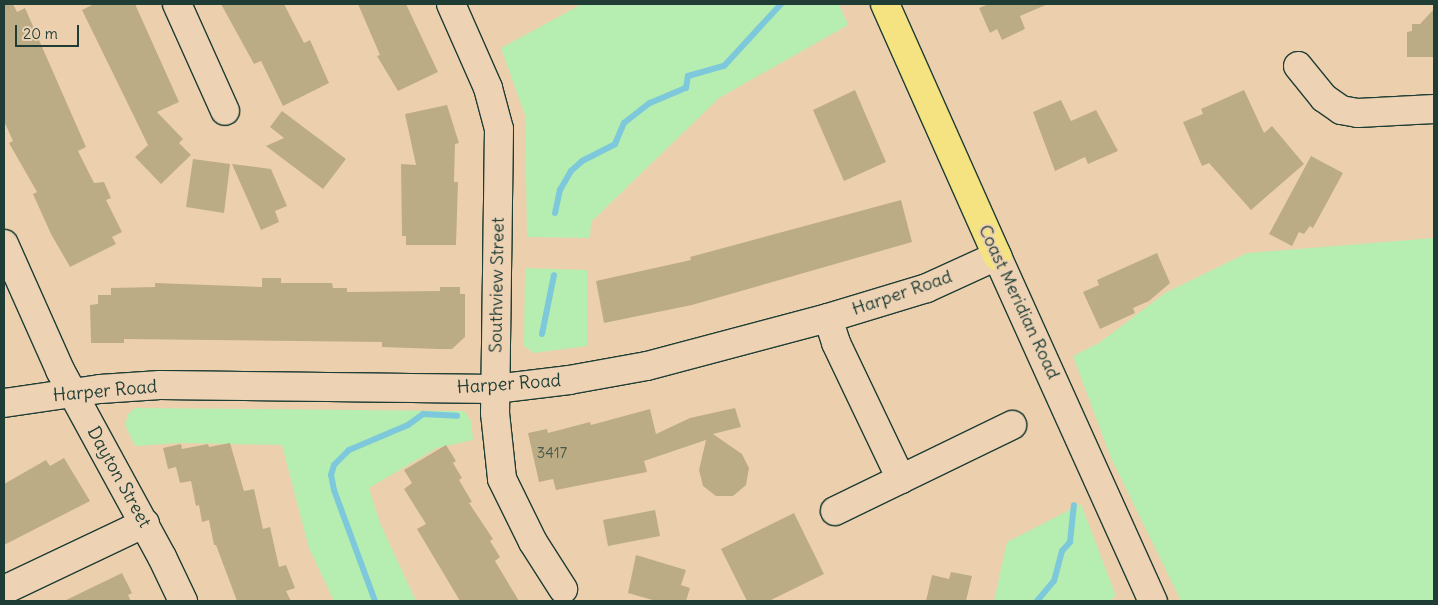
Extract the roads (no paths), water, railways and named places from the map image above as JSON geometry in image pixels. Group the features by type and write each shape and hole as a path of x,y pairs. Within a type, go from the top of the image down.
{"main road":[{"name":"Coast Meridian Road","path":"884,4 997,256"}],"street":[{"path":"177,4 225,111"},
{"name":"Southview Street","path":"451,4 488,88 499,129 495,389 502,479 533,542 563,589"},
{"path":"1298,66 1324,98 1342,110 1358,113 1434,109"},
{"name":"Dayton Street","path":"4,244 73,392 145,523 183,601"},
{"name":"Harper Road","path":"4,403 73,392 160,385 495,389 647,366 828,318 927,288 997,256"},
{"name":"Coast Meridian Road","path":"997,256 1153,601"},
{"path":"828,318 836,343 901,478"},
{"path":"835,510 1012,426"},
{"path":"4,590 145,523"}],"waterway":[{"path":"555,213 560,190 571,171 582,161 615,144 624,123 650,103 686,88 688,76 724,66 781,4"},
{"path":"542,334 554,275"},
{"path":"375,601 334,490 331,475 334,465 349,450 408,425 423,414 457,416"},
{"path":"1037,601 1054,581 1062,551 1070,542 1074,505"}]}
